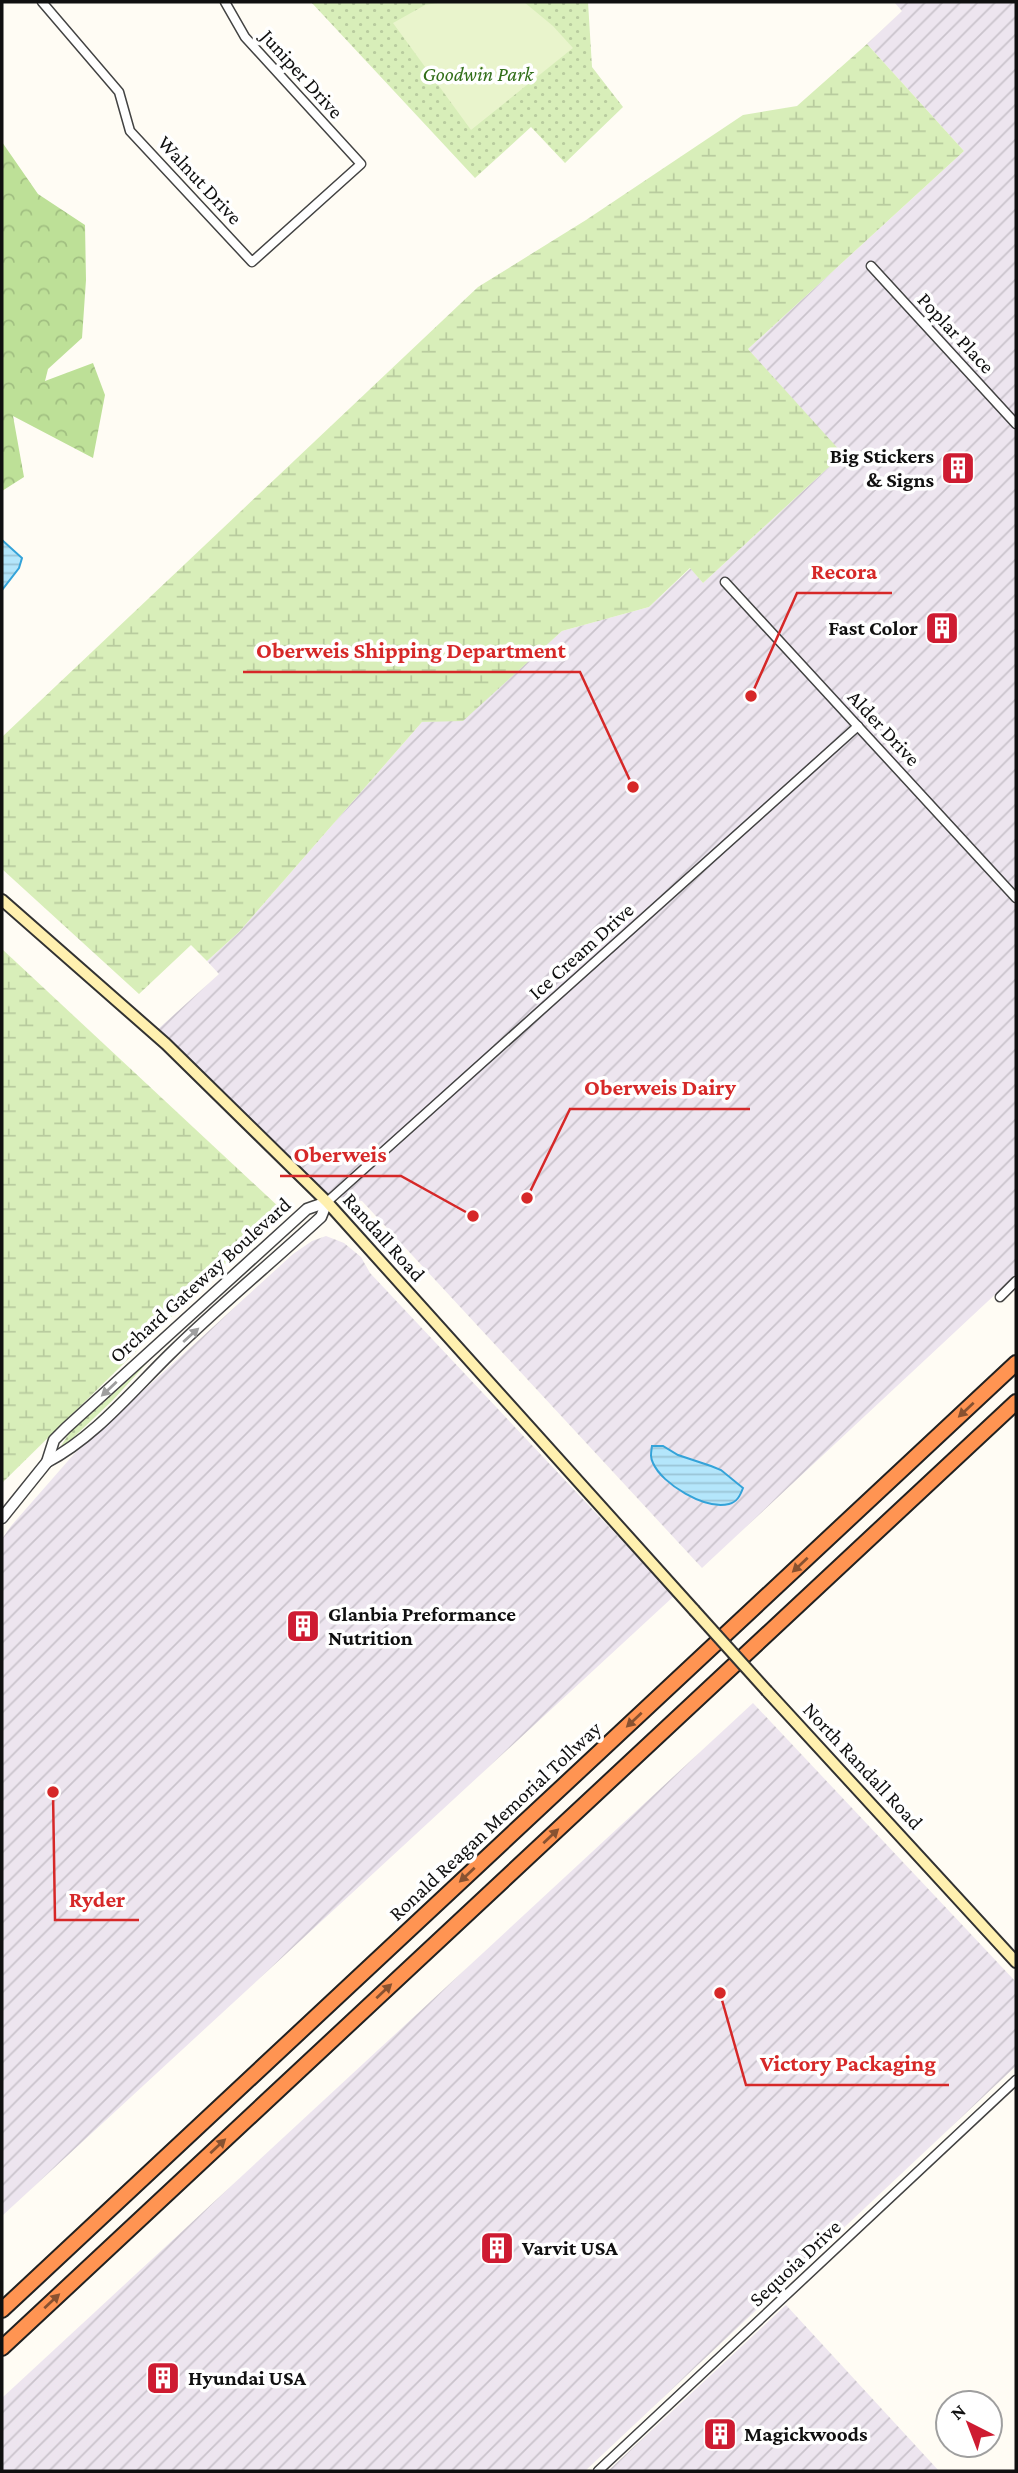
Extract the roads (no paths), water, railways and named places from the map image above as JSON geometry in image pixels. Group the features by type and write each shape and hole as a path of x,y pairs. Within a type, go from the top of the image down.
{"highway":[{"name":"Ronald Reagan Memorial Tollway","path":"2,2310 1016,1363"},
{"path":"2,2348 1016,1402"}],"main road":[{"name":"Randall Road","path":"2,900 166,1044 327,1202 682,1597"},
{"name":"North Randall Road","path":"682,1597 1016,1962"}],"street":[{"name":"Walnut Drive","path":"42,2 119,92 130,131 252,262 361,164"},
{"name":"Juniper Drive","path":"225,2 245,37 361,164"},
{"name":"Poplar Place","path":"871,265 1016,424"},
{"name":"Alder Drive","path":"725,582 1016,898"},
{"name":"Ice Cream Drive","path":"327,1202 858,726"},
{"name":"Orchard Gateway Boulevard","path":"47,1462 70,1450 106,1417 173,1351 321,1217 327,1202"},
{"name":"Orchard Gateway Boulevard","path":"2,1518 47,1462 54,1440 307,1209 327,1202"},
{"path":"1000,1297 1016,1281"},
{"name":"Sequoia Drive","path":"598,2471 1016,2080"}],"water":[{"path":"2,540 22,558 19,568 2,590"},
{"path":"652,1446 663,1446 678,1455 721,1470 743,1488 739,1496 732,1503 719,1505 685,1494 658,1471 651,1459"}],"place":[{"name":"Big Stickers & Signs","path":"958,468"},
{"name":"Fast Color","path":"942,628"},
{"name":"Recora","path":"751,696"},
{"name":"Oberweis Shipping Department","path":"633,787"},
{"name":"Oberweis Dairy","path":"527,1198"},
{"name":"Oberweis","path":"473,1216"},
{"name":"Glanbia Preformance Nutrition","path":"303,1626"},
{"name":"Ryder","path":"53,1792"},
{"name":"Victory Packaging","path":"720,1993"},
{"name":"Varvit USA","path":"497,2248"},
{"name":"Hyundai USA","path":"163,2378"},
{"name":"Magickwoods","path":"720,2434"}],"park label":[{"name":"Goodwin Park","path":"478,74"}]}
